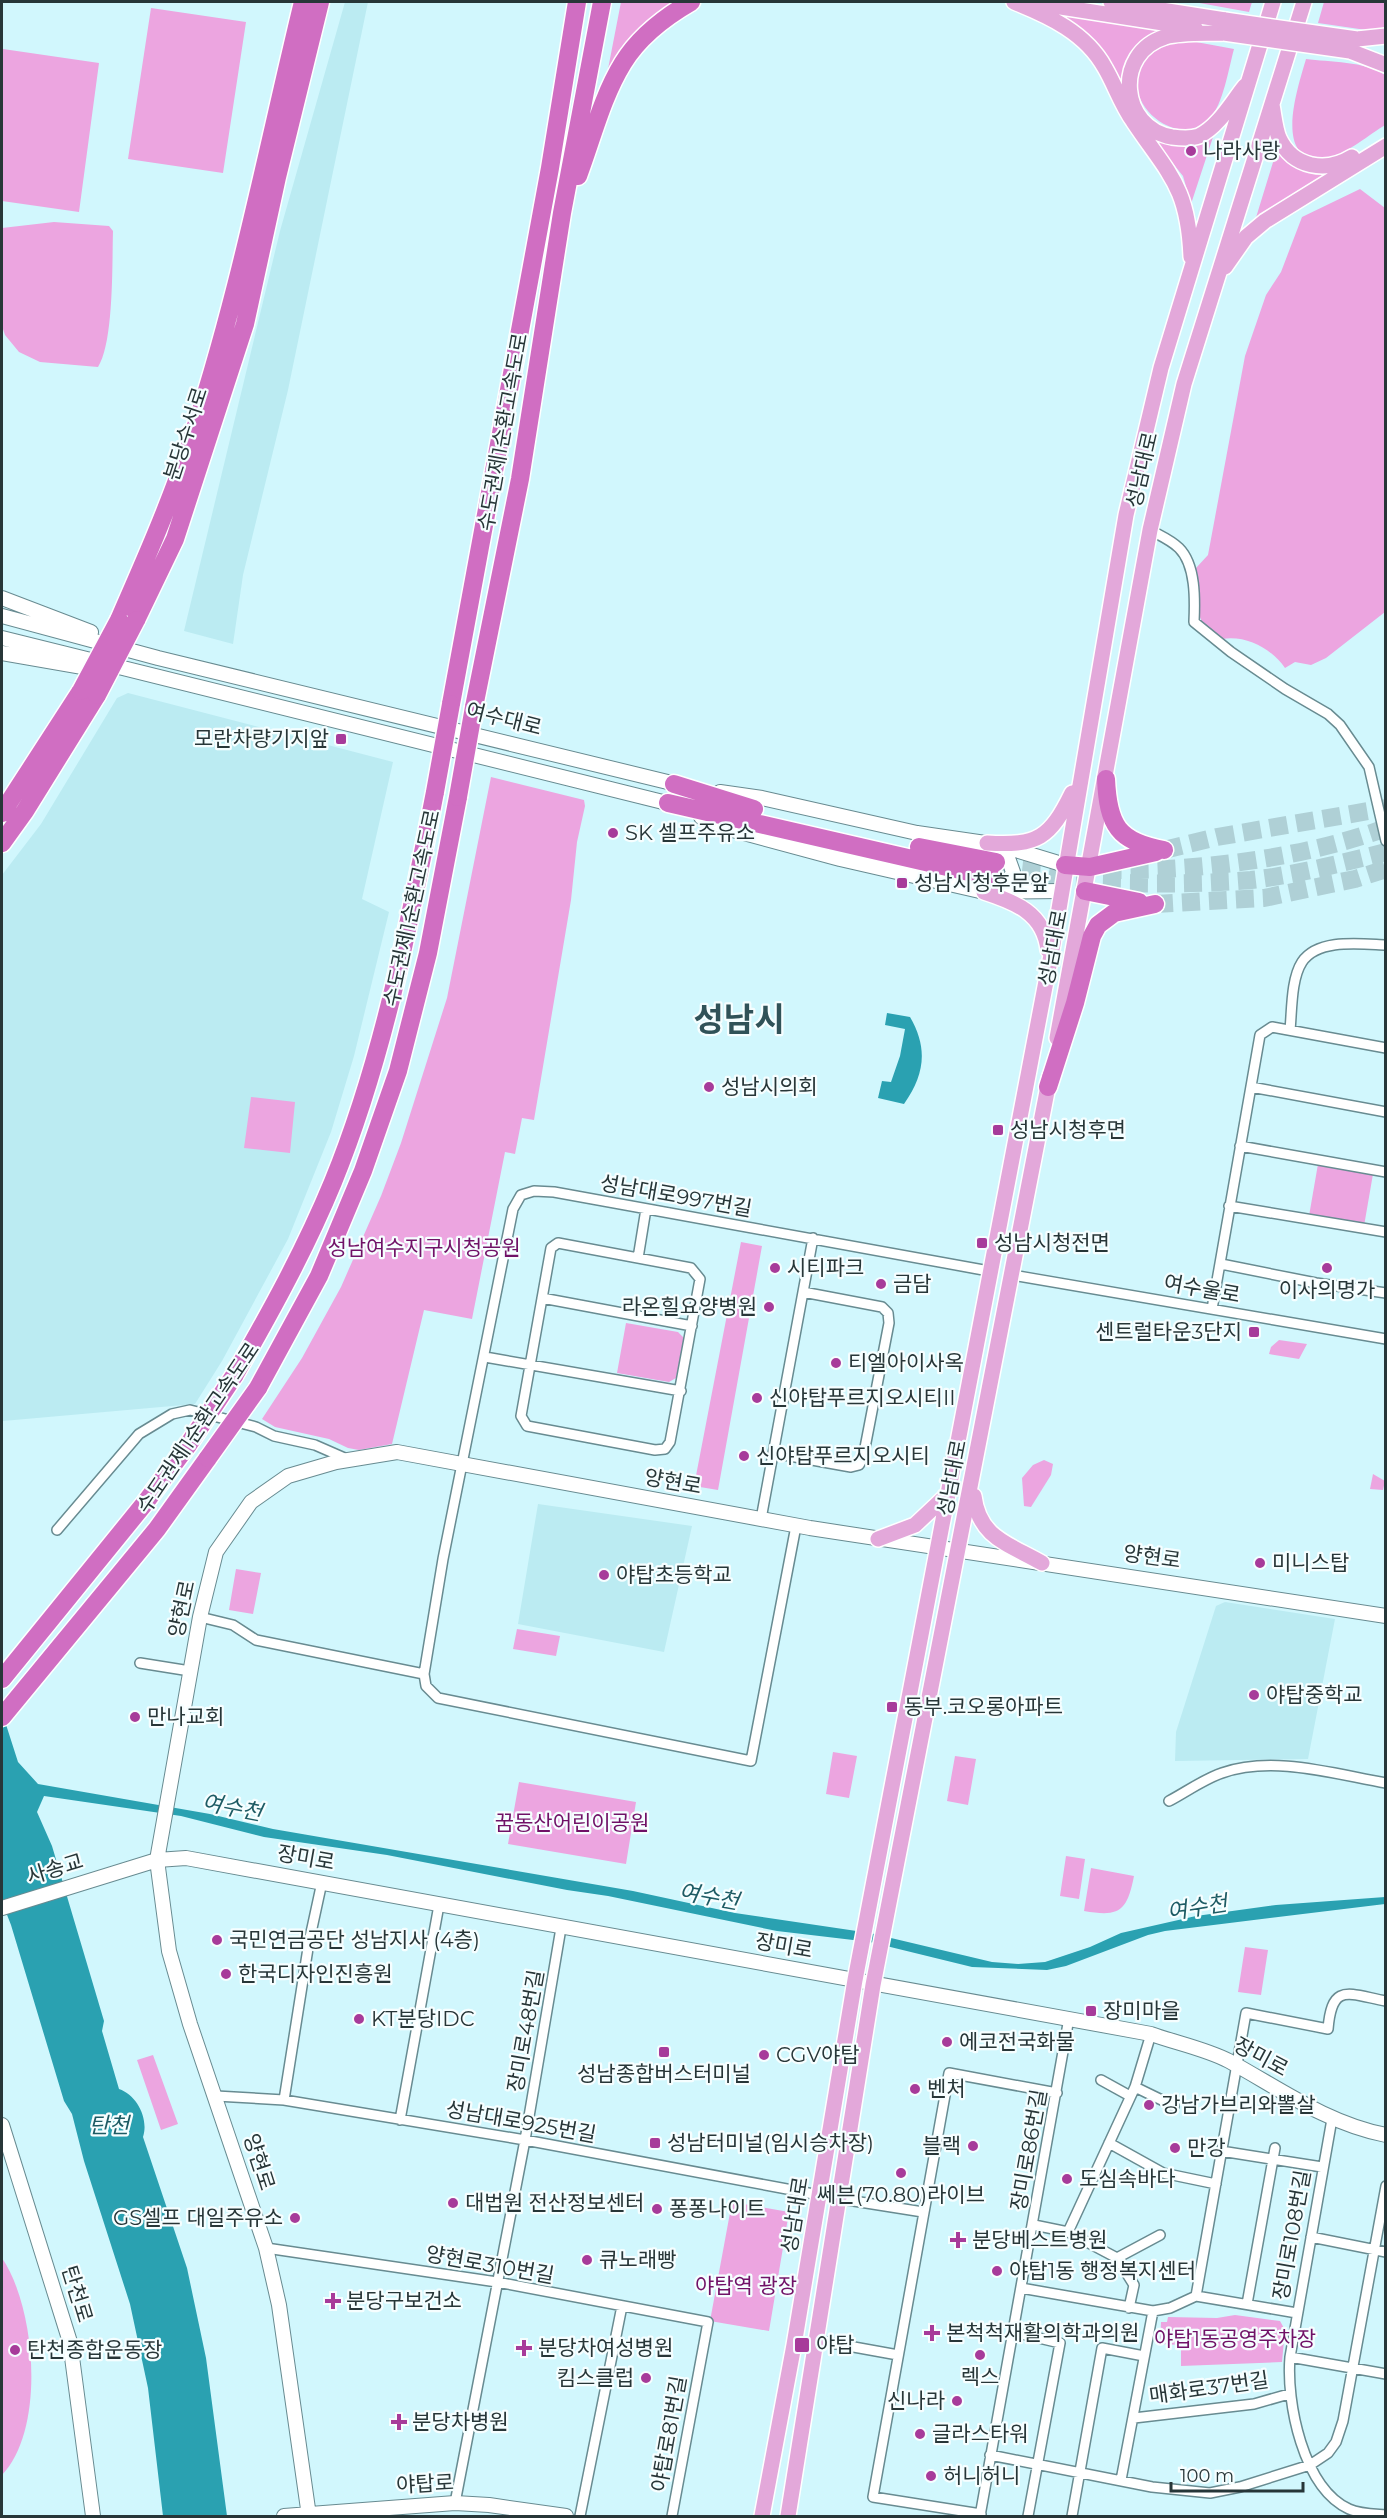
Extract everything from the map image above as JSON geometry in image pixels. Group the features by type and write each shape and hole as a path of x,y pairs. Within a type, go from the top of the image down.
{"highway":[{"name":"분당수서로","path":"128,620 189,447 215,363 303,2"},
{"name":"분당수서로","path":"2,843 25,811 128,620 175,539 245,324 277,177 320,2"},
{"name":"수도권제1순환고속도로","path":"2,1679 63,1607 145,1503 188,1445 234,1376 292,1273 334,1181 368,1079 402,961 550,168 577,2"},
{"path":"562,213 623,63 643,38 669,15 691,2"},
{"name":"수도권제1순환고속도로","path":"2,1717 157,1529 258,1388 319,1276 363,1171 394,1082 428,953 520,478 562,213 602,4"},
{"name":"분당수서로","path":"2,813 89,693"},
{"path":"1065,865 1090,867 1164,850 1133,843 1120,831 1107,799 1106,778"},
{"name":"여수대로","path":"674,784 736,805 933,851 992,877"},
{"name":"여수대로","path":"668,803 992,877"},
{"path":"1048,1087 1075,1003 1092,936 1098,925 1114,913 1155,904 1085,891"}],"main road":[{"path":"1014,2 1068,28 1096,53 1133,122 1170,171 1180,190 1190,233 1191,268"},
{"path":"1025,2 1225,26 1353,45 1386,56"},
{"path":"1111,2 1225,26"},
{"path":"1182,2 1225,26"},
{"name":"성남대로","path":"762,2517 855,1980 1049,964 1126,515 1161,368 1273,2"},
{"name":"성남대로","path":"788,2517 815,2340 841,2199 873,1985 1090,867 1150,530 1184,384 1209,296 1304,2"},
{"path":"1225,26 1166,37 1144,50 1134,62 1129,77 1130,95 1136,113 1149,129 1163,135 1196,137 1209,130 1251,78"},
{"path":"1353,45 1386,36"},
{"path":"1353,45 1386,43"},
{"path":"1353,45 1386,64"},
{"path":"1272,104 1279,137 1297,158 1312,166 1328,168 1342,163 1386,137"},
{"path":"1209,296 1233,254 1246,237 1265,221 1386,146"},
{"path":"2,598 158,658"},
{"name":"여수대로","path":"2,616 158,658 674,784"},
{"name":"여수대로","path":"2,638 668,803"},
{"path":"2,653 154,676"},
{"path":"987,843 1023,842 1044,834 1059,821 1080,777"},
{"path":"674,784 762,798 917,833 987,843 1065,865"},
{"path":"987,843 1011,862 1012,872 1007,885 999,890 992,877"},
{"path":"992,877 1061,891 1085,891"},
{"path":"992,877 1015,902 1032,915 1046,936 1049,964"},
{"name":"양현로","path":"309,2515 288,2355 266,2248 216,2096 189,2024 169,1951 157,1860 200,1617 216,1552 250,1502 288,1476 350,1460 397,1452 796,1526 1386,1616"},
{"path":"972,1483 976,1513 985,1529 1042,1563"},
{"path":"878,1539 915,1525 948,1494"},
{"name":"장미로","path":"121,1871 157,1860 186,1858 1151,2034 1228,2061 1332,2119 1361,2130 1386,2135"},
{"name":"사송교","path":"2,1908 121,1871"},
{"name":"탄천로","path":"2,2125 70,2343 93,2517"},
{"name":"야탑로","path":"284,2516 455,2503 499,2506 566,2517"}],"street":[{"path":"1150,530 1179,548 1186,558 1192,582 1194,622 1256,669 1328,714 1356,745 1374,780 1375,803 1386,841"},
{"path":"1290,1030 1297,976 1302,962 1312,953 1342,944 1386,945"},
{"path":"1212,1309 1260,1035 1272,1027 1386,1048"},
{"path":"1251,1088 1386,1112"},
{"path":"1240,1146 1386,1172"},
{"name":"성남대로997번길","path":"424,1674 441,1569 464,1466 513,1209 521,1195 543,1191 989,1271"},
{"path":"1229,1206 1386,1232"},
{"path":"638,1258 646,1209"},
{"path":"760,1519 813,1238"},
{"path":"558,1243 691,1268 700,1279 681,1391 670,1442 665,1449 655,1450 527,1426 520,1416 542,1298 550,1248 558,1243"},
{"path":"1221,1264 1316,1283 1386,1293"},
{"name":"여수울로","path":"1012,1275 1386,1339"},
{"path":"773,1453 851,1467 859,1466 864,1458 888,1313 882,1307 803,1292"},
{"path":"542,1298 692,1326"},
{"path":"485,1357 681,1391"},
{"path":"57,1530 139,1434 172,1414 190,1410 256,1427 274,1436 315,1445 350,1460"},
{"path":"200,1617 233,1625 256,1640 424,1674 426,1686 438,1698 751,1761 796,1526"},
{"path":"140,1663 190,1671"},
{"path":"1169,1801 1221,1773 1242,1768 1290,1767 1386,1784"},
{"path":"284,2100 309,1942 322,1882"},
{"path":"400,2120 439,1905"},
{"name":"장미로48번길","path":"455,2503 525,2140 561,1928"},
{"path":"1196,2296 1246,2013 1328,2029 1330,2007 1334,1999 1340,1996 1347,1994 1386,2001"},
{"name":"장미로86번길","path":"980,2515 1034,2225 1069,2018"},
{"path":"1068,2232 1135,2087 1151,2034"},
{"path":"980,2515 873,2497 923,2212 949,2073 1057,2093"},
{"path":"1101,2080 1130,2096"},
{"path":"1135,2087 1174,2106"},
{"name":"성남대로925번길","path":"216,2096 284,2100 525,2140 819,2194"},
{"name":"장미로108번길","path":"1290,2356 1332,2119"},
{"path":"1109,2143 1163,2173 1216,2184"},
{"path":"1247,2304 1275,2148"},
{"path":"1221,2151 1322,2167"},
{"path":"990,2455 1186,2492 1210,2493 1240,2487 1310,2465 1328,2453 1336,2442 1353,2368 1386,2186"},
{"path":"841,2199 923,2212"},
{"path":"1034,2225 1068,2232 1117,2258 1134,2285 1129,2308"},
{"path":"1117,2258 1160,2235"},
{"path":"1311,2237 1386,2252"},
{"name":"양현로310번길","path":"266,2248 497,2282 708,2322"},
{"path":"1021,2288 1153,2311 1170,2308 1196,2296 1297,2313"},
{"path":"580,2517 622,2306"},
{"path":"1120,2480 1134,2418 1153,2311"},
{"name":"야탑로81번길","path":"672,2517 708,2322"},
{"path":"1013,2332 1060,2343 1028,2517"},
{"path":"815,2340 898,2355"},
{"path":"1071,2517 1102,2348 1144,2356"},
{"path":"1290,2356 1386,2374"},
{"name":"매화로37번길","path":"1290,2356 1289,2394 1310,2465 1317,2480 1349,2509 1385,2514"},
{"name":"매화로37번길","path":"1134,2418 1254,2404 1289,2394"}],"shaded area":[{"path":"345,2 368,2 288,390 243,575 233,644 184,631 280,231"},
{"path":"128,693 393,762 362,899 389,912 354,1056 331,1132 288,1239 222,1361 195,1404 3,1421 2,875 41,824 117,698"},
{"name":"야탑초등학교","path":"538,1504 692,1526 664,1652 518,1624"},
{"name":"야탑중학교","path":"1225,1602 1335,1619 1308,1759 1175,1761 1176,1732 1216,1606"}],"green space":[{"path":"621,2 678,2 602,100"},
{"path":"1194,2 1252,2 1249,12"},
{"path":"1324,2 1385,2 1385,31 1318,23"},
{"path":"151,8 246,22 223,173 128,159"},
{"path":"1049,9 1169,28 1146,38 1133,50 1126,66 1123,90"},
{"path":"1180,39 1234,49 1219,104 1210,118 1196,128 1180,129 1165,124 1151,114 1141,100 1136,84 1139,67 1151,51"},
{"path":"3,49 99,63 79,212 2,201"},
{"path":"1306,59 1367,67 1385,75 1385,125 1350,148 1329,158 1311,158 1299,151 1292,123 1294,105"},
{"path":"1214,134 1191,204 1183,176 1150,135"},
{"path":"1278,146 1337,170 1254,224"},
{"path":"1360,189 1385,208 1385,612 1326,658 1311,665 1295,662 1285,668 1273,654 1257,644 1240,639 1222,639 1204,626 1199,615 1196,568 1208,555 1245,356 1266,295 1281,272 1302,217"},
{"path":"54,222 109,226 113,231 110,321 107,340 98,367 40,362 19,352 5,335 2,326 2,228"},
{"name":"성남여수지구시청공원","path":"491,777 584,800 585,806 577,842 571,900 534,1120 522,1118 515,1154 505,1152 472,1319 424,1310 392,1444 359,1450 348,1448 329,1439 275,1427 262,1419 302,1358 341,1287 381,1196 401,1143 447,998"},
{"path":"251,1097 295,1102 290,1153 244,1148"},
{"path":"1318,1164 1373,1174 1364,1226 1309,1216"},
{"path":"741,1242 762,1246 718,1490 694,1486"},
{"path":"626,1323 678,1332 684,1338 676,1378 669,1382 617,1373"},
{"path":"1279,1340 1307,1344 1299,1359 1269,1354 1271,1347"},
{"path":"1044,1460 1053,1464 1051,1475 1031,1507 1024,1506 1022,1478 1033,1465"},
{"path":"1373,1474 1385,1481 1383,1490 1370,1489"},
{"path":"236,1569 261,1573 253,1614 229,1610"},
{"path":"517,1629 560,1636 556,1656 513,1649"},
{"path":"833,1752 857,1756 849,1798 826,1794"},
{"path":"955,1756 976,1759 968,1805 947,1801"},
{"name":"꿈동산어린이공원","path":"519,1782 636,1802 626,1864 508,1844"},
{"path":"1066,1856 1085,1859 1079,1899 1060,1896"},
{"path":"1091,1868 1134,1876 1128,1898 1120,1909 1106,1913 1084,1911"},
{"path":"1245,1947 1268,1950 1261,1995 1238,1992"},
{"path":"153,2055 178,2124 161,2130 137,2060"},
{"name":"야탑역 광장","path":"732,2202 789,2212 769,2331 710,2321"},
{"name":"탄천종합운동장","path":"2,2258 14,2280 23,2307 29,2337 31,2368 30,2399 25,2429 16,2455 2,2475"},
{"name":"야탑1동공영주차장","path":"1235,2315 1280,2321 1285,2330 1282,2362 1181,2366 1181,2345 1160,2344 1161,2322 1167,2322 1168,2317 1217,2318"}],"water":[{"path":"887,1013 910,1017 920,1039 922,1061 920,1071 904,1104 878,1098 882,1081 891,1082 900,1056 905,1029 885,1025"},
{"name":"탄천","path":"2,1712 18,1762 38,1784 210,1814 273,1829 633,1891 735,1913 870,1933 992,1962 1018,1964 1045,1962 1090,1947 1121,1933 1196,1916 1276,1905 1385,1897 1385,1904 1165,1931 1148,1935 1066,1966 1047,1970 972,1967 870,1942 777,1931 608,1896 387,1855 264,1837 181,1816 44,1796 37,1812 52,1846 104,2021 102,2031 119,2089 131,2096 143,2115 143,2137 187,2268 206,2358 227,2516 163,2516 148,2388 130,2304 84,2161 72,2114 64,2101 2,1902"}],"tunnel":[{"path":"1164,850 1217,837 1386,808"},
{"path":"996,862 1092,870 1193,867 1244,862 1293,853 1341,842 1386,828"},
{"path":"995,878 1155,883 1251,880 1302,872 1386,852"},
{"path":"1155,904 1264,898 1355,879 1386,869"}],"place":[{"name":"나라사랑","path":"1191,151"},
{"name":"모란차량기지앞","path":"341,739"},
{"name":"SK 셀프주유소","path":"613,833"},
{"name":"성남시청후문앞","path":"902,883"},
{"name":"성남시의회","path":"709,1087"},
{"name":"성남시청후면","path":"998,1130"},
{"name":"성남시청전면","path":"982,1243"},
{"name":"시티파크","path":"775,1268"},
{"name":"이사의명가","path":"1327,1268"},
{"name":"금담","path":"881,1284"},
{"name":"라온힐요양병원","path":"769,1307"},
{"name":"센트럴타운3단지","path":"1254,1332"},
{"name":"티엘아이사옥","path":"836,1363"},
{"name":"신야탑푸르지오시티II","path":"757,1398"},
{"name":"신야탑푸르지오시티","path":"744,1456"},
{"name":"미니스탑","path":"1260,1563"},
{"name":"야탑초등학교","path":"604,1575"},
{"name":"야탑중학교","path":"1254,1695"},
{"name":"동부.코오롱아파트","path":"892,1707"},
{"name":"만나교회","path":"135,1717"},
{"name":"국민연금공단 성남지사 (4층)","path":"217,1940"},
{"name":"한국디자인진흥원","path":"226,1974"},
{"name":"장미마을","path":"1091,2011"},
{"name":"KT분당IDC","path":"359,2019"},
{"name":"에코전국화물","path":"947,2042"},
{"name":"성남종합버스터미널","path":"664,2052"},
{"name":"CGV야탑","path":"764,2055"},
{"name":"벤처","path":"915,2089"},
{"name":"강남가브리와뽈살","path":"1149,2105"},
{"name":"성남터미널(임시승차장)","path":"655,2143"},
{"name":"블랙","path":"973,2146"},
{"name":"만강","path":"1175,2148"},
{"name":"쎄븐(70.80)라이브","path":"901,2173"},
{"name":"도심속바다","path":"1067,2179"},
{"name":"대법원 전산정보센터","path":"453,2203"},
{"name":"퐁퐁나이트","path":"657,2209"},
{"name":"GS셀프 대일주유소","path":"295,2218"},
{"name":"분당베스트병원","path":"958,2240"},
{"name":"큐노래빵","path":"587,2260"},
{"name":"야탑1동 행정복지센터","path":"997,2271"},
{"name":"분당구보건소","path":"333,2301"},
{"name":"본척척재활의학과의원","path":"932,2333"},
{"name":"야탑","path":"802,2345"},
{"name":"분당차여성병원","path":"524,2348"},
{"name":"탄천종합운동장","path":"15,2350"},
{"name":"렉스","path":"980,2355"},
{"name":"킴스클럽","path":"646,2378"},
{"name":"신나라","path":"957,2401"},
{"name":"분당차병원","path":"399,2422"},
{"name":"글라스타워","path":"920,2434"},
{"name":"허니허니","path":"931,2476"}],"district":[{"name":"성남시","path":"739,1019"}],"water label":[{"name":"여수천","path":"232,1807"},
{"name":"여수천","path":"709,1896"},
{"name":"여수천","path":"1197,1907"}]}
